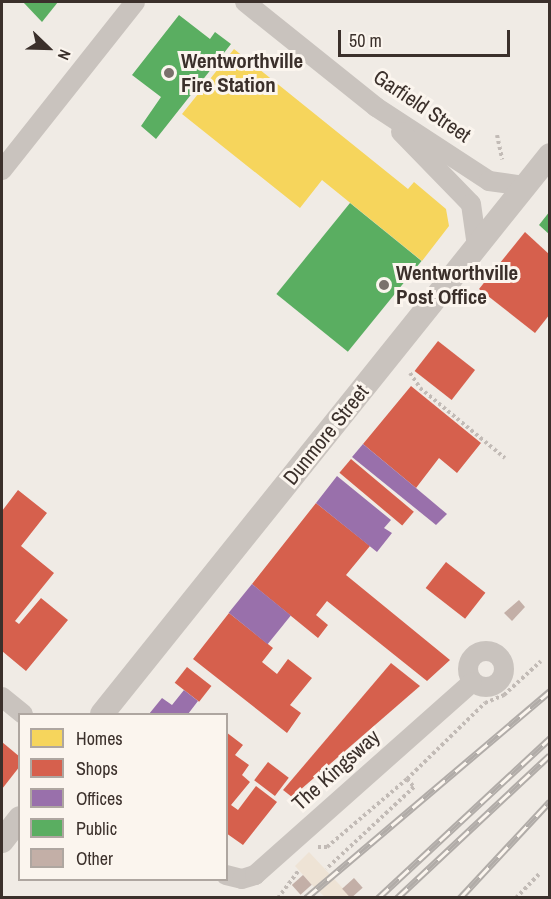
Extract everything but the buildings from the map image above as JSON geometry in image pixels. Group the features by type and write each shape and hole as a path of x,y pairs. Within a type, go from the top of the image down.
{"street":[{"path":"2,170 135,2"},
{"name":"Garfield Street","path":"245,2 376,107 489,181 524,186"},
{"path":"376,107 471,204 477,246"},
{"name":"Dunmore Street","path":"103,713 549,155"},
{"name":"The Kingsway","path":"228,876 242,879 255,874 472,682"},
{"path":"2,698 21,713"},
{"path":"2,841 18,821"}],"path":[{"path":"497,135 502,159"},
{"path":"410,373 420,388 505,458"},
{"path":"310,848 327,847 407,779 485,703 504,695 541,661"},
{"path":"326,869 414,787 407,779"},
{"path":"278,897 299,870"},
{"path":"516,897 539,874"}],"shaded area":[{"path":"309,852 351,897 325,897 312,885 295,866"}],"railway":[{"path":"306,898 550,691"},
{"path":"378,898 550,738"},
{"path":"397,898 550,755"},
{"path":"460,898 550,801"}],"place":[{"name":"Wentworthville Fire Station","path":"169,73"},
{"name":"Wentworthville Post Office","path":"384,285"}]}
